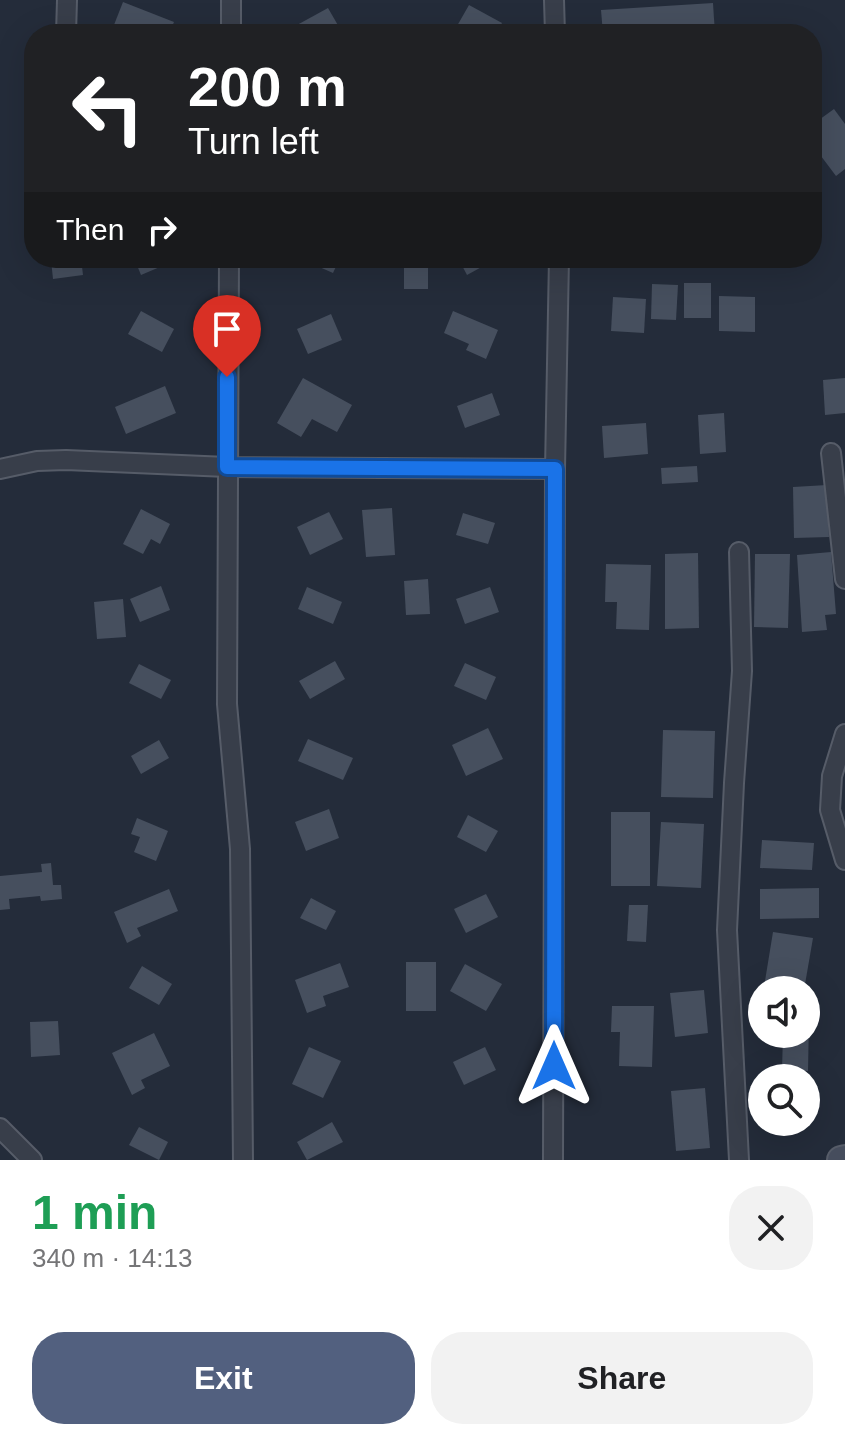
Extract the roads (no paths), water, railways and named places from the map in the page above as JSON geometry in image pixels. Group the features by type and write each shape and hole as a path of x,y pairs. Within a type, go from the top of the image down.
{"street":[{"path":"66,24 67,0"},
{"path":"231,0 231,24"},
{"path":"554,0 555,24"},
{"path":"229,268 227,704 240,849 243,1160"},
{"path":"553,1160 555,469 559,268"},
{"path":"831,453 845,579"},
{"path":"0,469 37,461 66,460 227,467 555,469"},
{"path":"739,552 742,671 727,930 739,1160"},
{"path":"843,744 832,776 830,810 845,860"},
{"path":"0,1128 32,1160"}]}
